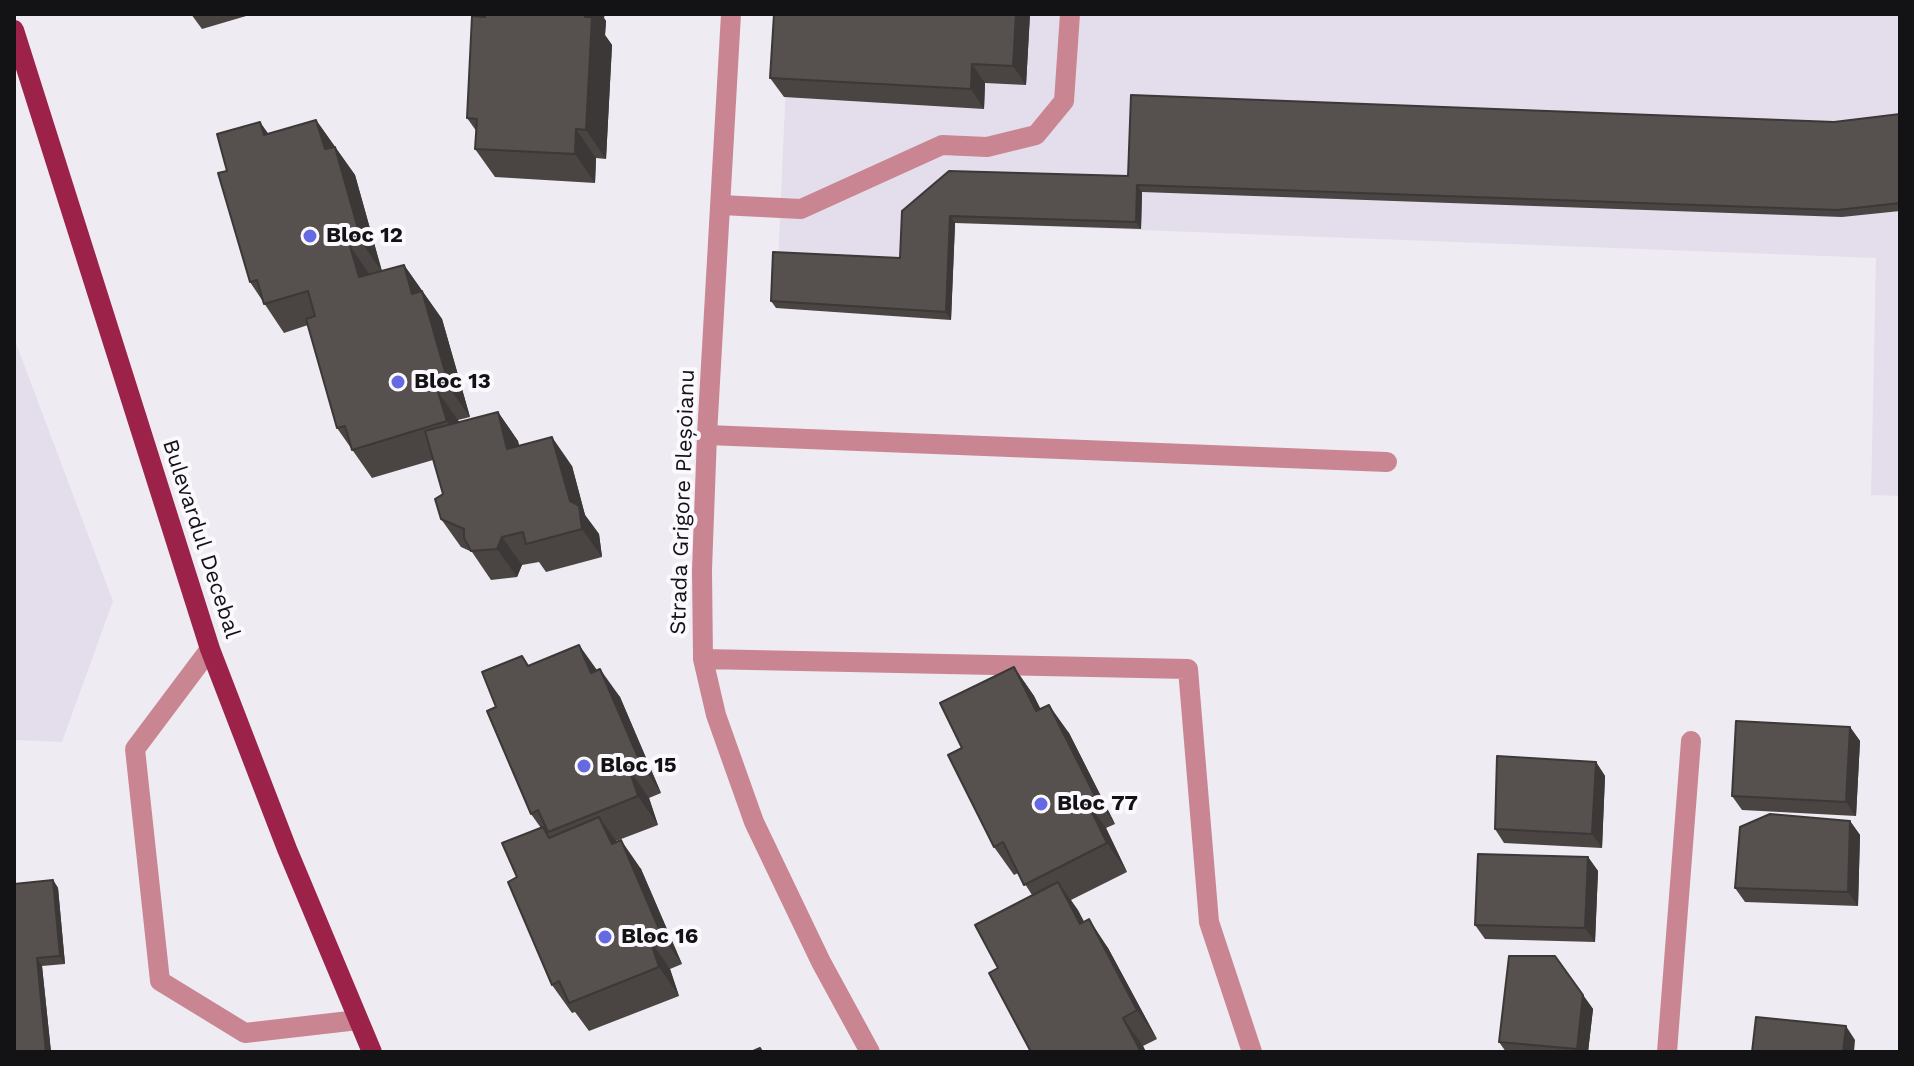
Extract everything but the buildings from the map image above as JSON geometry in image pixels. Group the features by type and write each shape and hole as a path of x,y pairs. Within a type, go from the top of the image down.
{"main road":[{"name":"Bulevardul Decebal","path":"14,30 210,649 287,849 372,1052"}],"street":[{"name":"Strada Grigore Pleșoianu","path":"731,14 707,435 702,570 703,659 716,715 754,822 821,962 870,1052"},
{"path":"721,205 801,209 942,145 987,147 1036,135 1064,101 1070,14"},
{"path":"707,435 1387,462"},
{"path":"210,649 135,749 160,981 245,1033 358,1020"},
{"path":"703,659 1188,669 1209,922 1252,1052"},
{"path":"1667,1052 1691,741"}],"shaded area":[{"path":"789,14 1900,14 1900,496 1871,495 1876,258 956,223 951,320 776,308"},
{"path":"14,338 113,601 62,742 14,740"}],"place":[{"name":"Bloc 12","path":"310,236"},
{"name":"Bloc 13","path":"398,382"},
{"name":"Bloc 15","path":"584,766"},
{"name":"Bloc 77","path":"1041,804"},
{"name":"Bloc 16","path":"605,937"}]}
